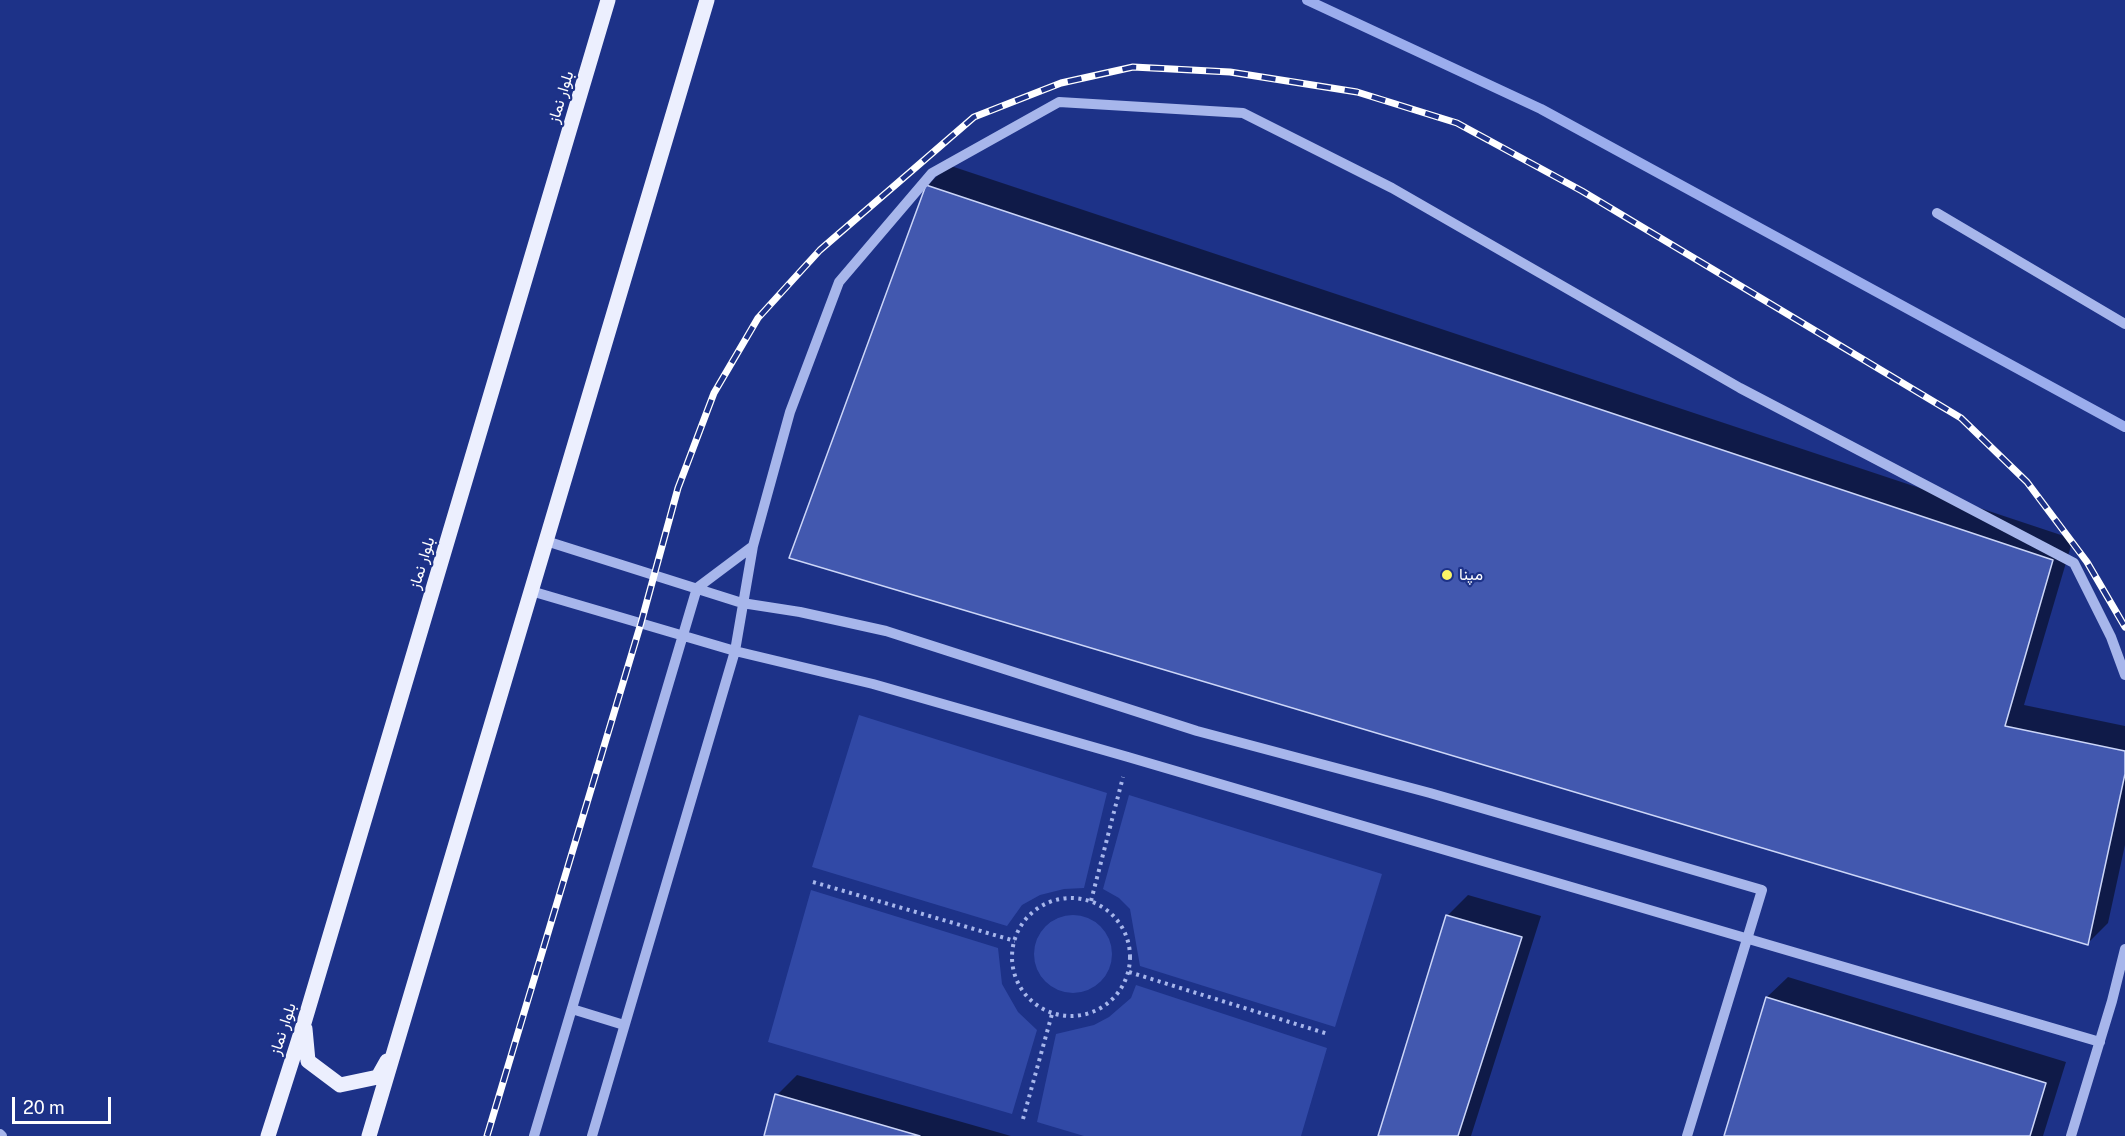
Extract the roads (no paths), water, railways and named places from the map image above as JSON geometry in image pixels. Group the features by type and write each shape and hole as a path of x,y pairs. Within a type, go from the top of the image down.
{"main road":[{"name":"بلوار نماز","path":"268,1136 304,1023 608,0"},
{"path":"369,1136 707,0"},
{"path":"304,1023 308,1061 340,1085 378,1077 397,1044"}],"lane":[{"path":"592,1136 735,651 753,546 790,412 839,282 932,173 1059,102 1243,112 1392,188 1740,388 2074,563 2111,637 2125,675"},
{"path":"1937,213 2125,324"},
{"path":"546,541 742,603 800,612 886,631 1197,731 1430,793 1762,890 1687,1136"},
{"path":"534,1136 698,588 753,546"},
{"path":"531,591 735,651 873,684 2100,1042"},
{"path":"2071,1136 2125,949"},
{"path":"572,1009 624,1025"}],"waterway":[{"path":"1307,0 1541,109 2125,427"}],"railway":[{"path":"487,1136 641,623 678,488 714,393 758,318 820,250 974,117 1061,83 1133,67 1230,72 1357,92 1457,123 1582,191 1961,418 2027,482 2087,562 2125,627"}],"place":[{"name":"مپنا","path":"1447,575"}]}
